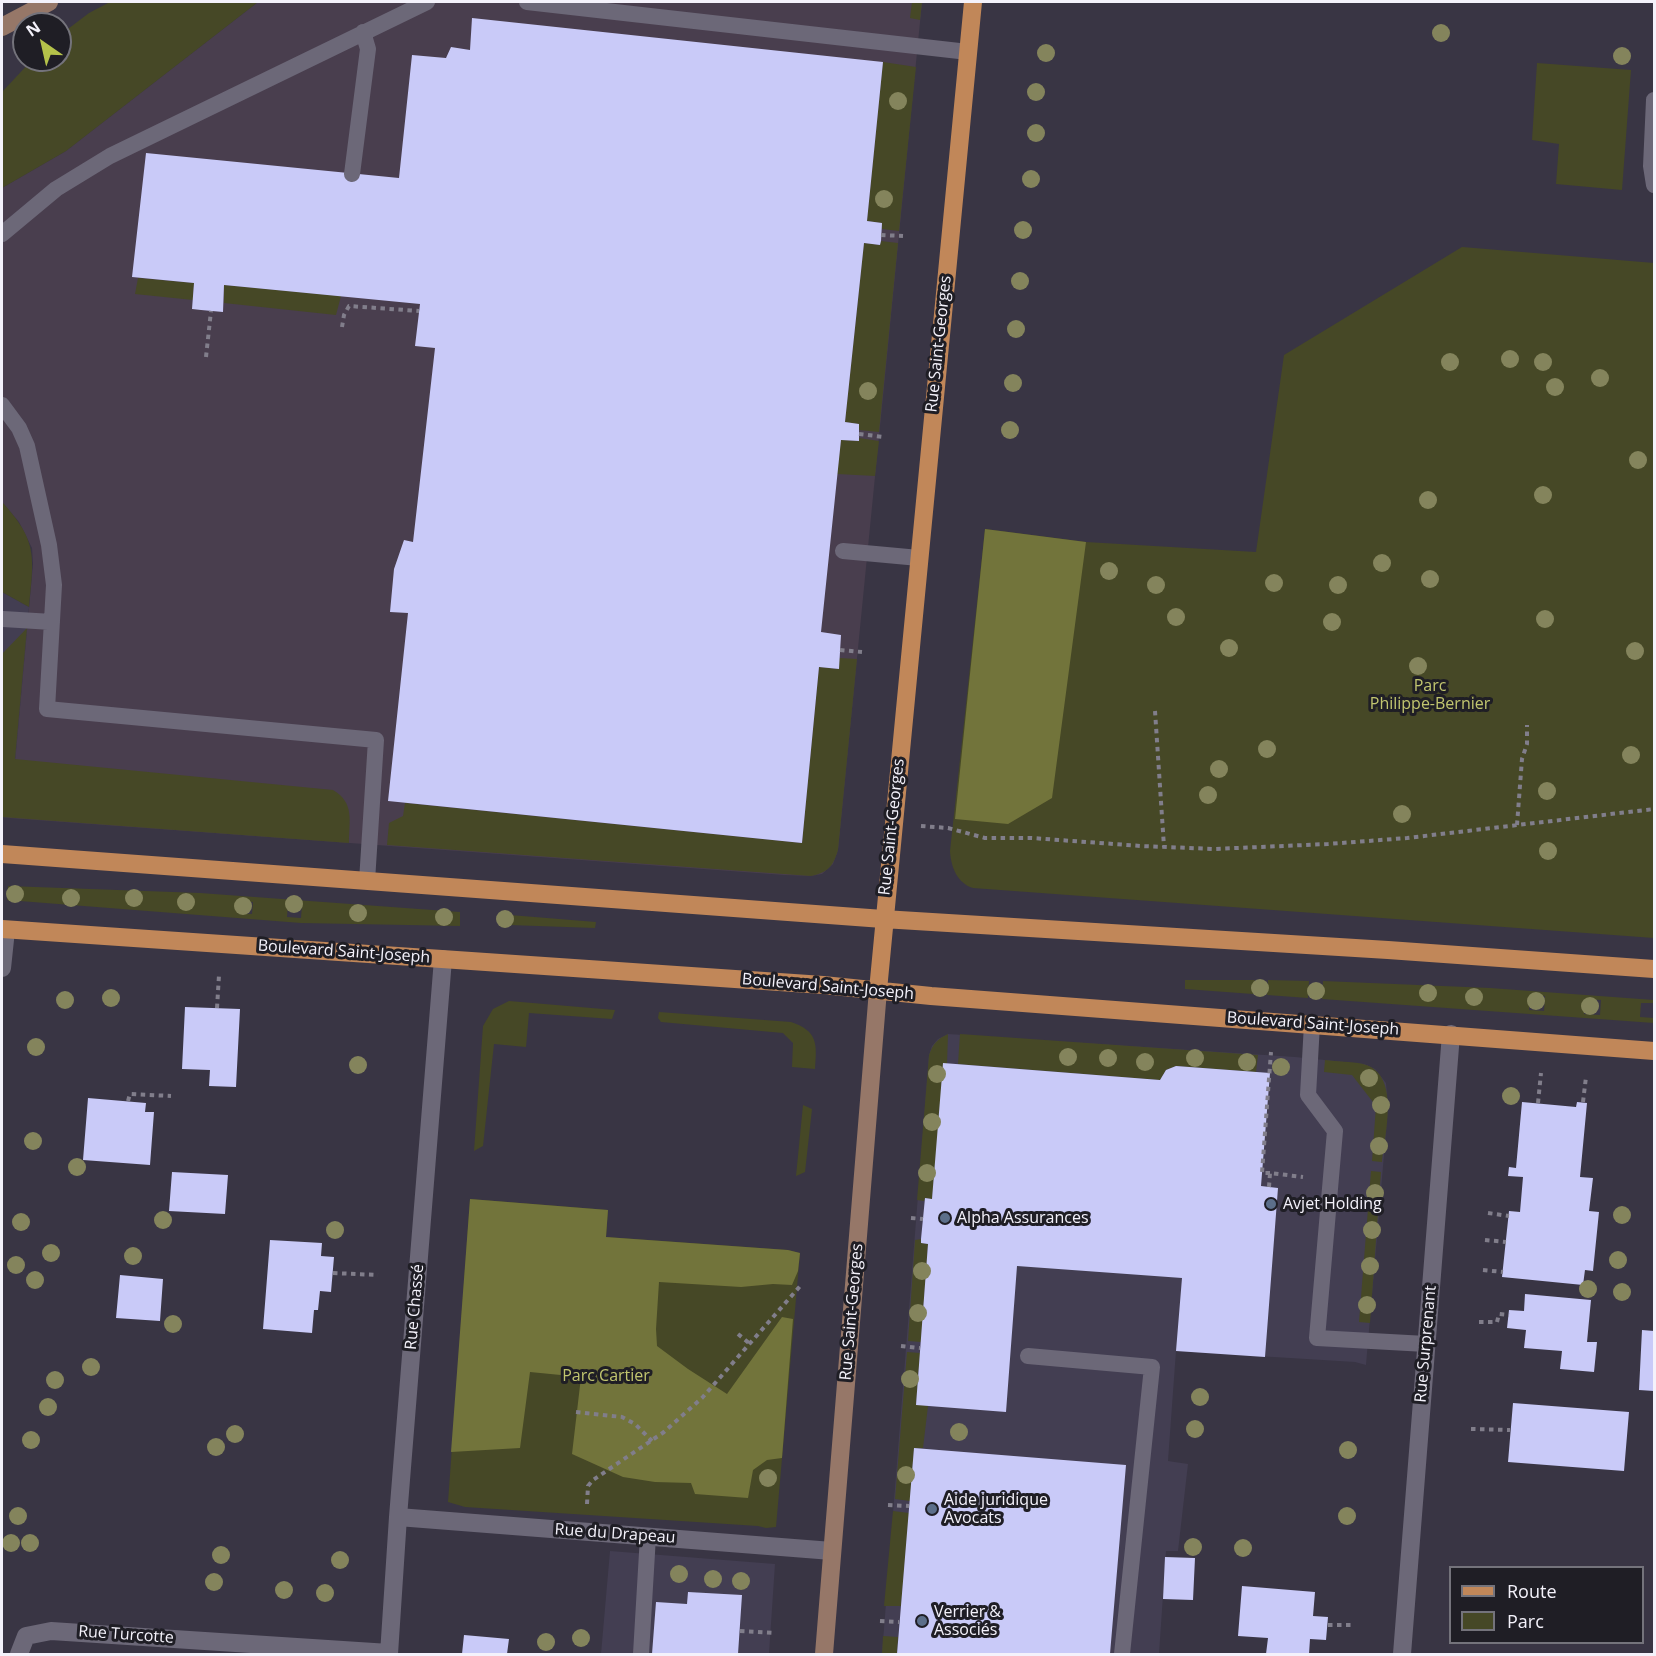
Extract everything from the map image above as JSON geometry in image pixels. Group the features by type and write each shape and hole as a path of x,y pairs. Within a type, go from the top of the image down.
{"main road":[{"name":"Rue Saint-Georges","path":"878,990 883,919 973,2"},
{"path":"2,854 883,919 1654,969"},
{"name":"Boulevard Saint-Joseph","path":"4,929 878,990 1654,1051"}],"street":[{"path":"2,27 49,2"},
{"path":"2,968 4,929"},
{"name":"Rue Chassé","path":"389,1654 443,959"},
{"name":"Rue Saint-Georges","path":"824,1654 878,990"},
{"name":"Rue Surprenant","path":"1402,1654 1451,1034"},
{"name":"Rue du Drapeau","path":"398,1517 832,1551"},
{"name":"Rue Turcotte","path":"19,1654 26,1636 51,1631 389,1654"}],"lane":[{"path":"2,234 56,189 93,165 427,2"},
{"path":"527,2 968,52"},
{"path":"352,174 368,49 363,32"},
{"path":"1654,100 1651,166 1654,185"},
{"path":"2,405 19,428 27,446 49,545 54,585 47,709 376,740 367,881"},
{"path":"843,551 918,558"},
{"path":"2,619 52,622"},
{"path":"1312,1024 1308,1095 1335,1131 1317,1338 1426,1344"},
{"path":"1028,1356 1152,1367 1122,1654"},
{"path":"641,1654 648,1536"}],"path":[{"path":"881,235 903,236"},
{"path":"342,327 344,315 349,306 419,311"},
{"path":"206,357 211,311"},
{"path":"859,434 884,437"},
{"path":"840,650 862,652"},
{"path":"1155,711 1164,848"},
{"path":"1517,825 1522,759 1527,744 1527,725"},
{"path":"948,828 985,838 1032,838 1164,848 1224,849 1328,844 1654,809"},
{"path":"217,1008 219,975"},
{"path":"1271,1052 1262,1173 1331,1180"},
{"path":"1538,1103 1541,1073"},
{"path":"1583,1102 1586,1077"},
{"path":"128,1101 130,1094 171,1096"},
{"path":"1269,1187 1270,1173"},
{"path":"1488,1214 1509,1216"},
{"path":"911,1218 923,1220"},
{"path":"1485,1240 1506,1242"},
{"path":"1483,1270 1503,1272"},
{"path":"333,1273 378,1275"},
{"path":"588,1486 593,1480 652,1441 702,1398 802,1284"},
{"path":"1479,1322 1497,1322 1499,1314 1509,1315"},
{"path":"738,1334 750,1344"},
{"path":"901,1346 920,1348"},
{"path":"576,1412 622,1417 635,1424 652,1441"},
{"path":"1471,1429 1510,1430"},
{"path":"888,1505 909,1506"},
{"path":"880,1621 899,1622"},
{"path":"1328,1625 1351,1625"},
{"path":"740,1630 775,1633"}],"shaded area":[{"path":"258,2 922,2 838,850 833,864 822,874 785,875 10,818 33,564 32,548 19,522 2,502 2,188 66,151"},
{"path":"2,592 29,607 10,818 2,817"},
{"path":"948,1034 1295,1057 1364,1064 1375,1069 1386,1083 1388,1108 1366,1365 1355,1362 1176,1351 1168,1461 1188,1464 1178,1551 1166,1551 1159,1654 882,1654 929,1055 938,1039"},
{"path":"610,1551 775,1564 769,1654 601,1654"}],"green space":[{"path":"110,2 258,2 66,151 2,188 2,92 21,72 72,72 72,26 89,13"},
{"path":"912,2 922,2 920,20 910,18"},
{"path":"883,62 916,67 899,231 882,229 882,223 867,221"},
{"path":"1537,63 1631,70 1622,190 1556,184 1559,144 1532,140"},
{"path":"881,241 898,243 879,432 859,430 859,424 845,422 864,243 880,245"},
{"name":"Parc Philippe-Bernier","path":"1462,247 1654,263 1654,938 967,886 953,868 950,851 985,529 1086,542 1256,552 1284,355"},
{"path":"138,278 194,283 193,300 135,294"},
{"path":"224,285 341,296 336,315 224,303"},
{"path":"859,438 879,441 875,476 837,474 841,440 859,441"},
{"path":"2,502 22,528 31,550 32,575 29,607 2,592"},
{"path":"985,529 1086,542 1052,798 1008,824 955,819"},
{"path":"27,628 15,759 333,790 340,795 348,807 349,843 2,817 2,654"},
{"path":"839,658 857,659 838,850 832,864 822,873 811,876 387,845 389,823 403,816 405,803 802,843 819,667 838,669"},
{"path":"8,886 200,893 460,912 460,926 301,923 7,900","holes":["238,901 253,902 252,914 237,913","288,904 302,905 301,918 287,917"]},
{"path":"510,915 596,922 595,928 509,925"},
{"path":"1185,980 1255,980 1253,994 1185,989"},
{"path":"1268,980 1309,981 1308,998 1267,995"},
{"path":"1323,981 1490,988 1654,1000 1654,1003 1641,1003 1640,1017 1654,1018 1654,1023 1322,999","holes":["1530,995 1545,996 1544,1011 1529,1010","1586,999 1601,1000 1600,1015 1584,1014"]},
{"path":"509,1001 615,1010 612,1019 529,1013 526,1047 494,1044 483,1146 474,1151 483,1026 493,1009"},
{"path":"659,1012 791,1022 811,1034 816,1052 815,1069 792,1067 793,1043 783,1033 661,1022 658,1018"},
{"path":"948,1034 947,1064 932,1199 917,1200 929,1055 936,1042"},
{"path":"960,1034 1258,1055 1256,1072 1176,1066 1166,1070 1160,1080 958,1064"},
{"path":"1325,1060 1363,1064 1375,1070 1382,1079 1387,1092 1388,1106 1382,1162 1372,1161 1376,1106 1352,1075 1324,1072"},
{"path":"803,1105 812,1109 805,1172 796,1176"},
{"path":"1371,1171 1381,1172 1370,1323 1359,1322"},
{"name":"Parc Cartier","path":"470,1199 608,1210 606,1237 788,1250 800,1253 776,1527 465,1507 448,1502"},
{"name":"Parc Cartier","path":"470,1199 608,1210 606,1237 788,1250 800,1253 798,1271 792,1285 741,1287 659,1282 657,1346 727,1394 782,1317 793,1319 782,1458 767,1460 753,1470 748,1498 695,1494 691,1483 655,1482 623,1477 572,1454 581,1377 530,1372 520,1448 451,1452"},
{"path":"921,1239 922,1243 928,1244 921,1342 908,1341 915,1240"},
{"path":"907,1352 920,1353 916,1404 928,1406 923,1448 914,1448 910,1501 895,1499"},
{"path":"893,1511 909,1513 901,1606 884,1606"},
{"path":"883,1636 898,1637 897,1654 882,1654"}],"building":[{"path":"472,18 883,62 867,221 882,223 881,241 880,245 864,243 845,422 859,424 859,441 841,440 821,632 841,635 839,669 819,667 802,843 388,801 408,613 390,612 394,569 404,540 413,542 435,348 415,346 420,304 224,285 223,312 201,310 192,309 194,283 132,277 146,153 399,178 412,55 446,58 451,47 470,50"},
{"path":"185,1007 240,1009 236,1087 209,1086 210,1070 182,1069"},
{"path":"943,1063 1160,1080 1166,1070 1176,1066 1270,1073 1261,1186 1278,1188 1265,1357 1176,1351 1182,1278 1017,1266 1006,1412 916,1405 928,1244 921,1243 921,1239 925,1198 932,1199"},
{"path":"88,1098 146,1103 145,1112 154,1112 150,1165 83,1160"},
{"path":"1522,1102 1576,1107 1577,1102 1587,1103 1580,1177 1593,1178 1589,1211 1599,1212 1593,1271 1585,1270 1583,1285 1502,1277 1509,1211 1520,1212 1523,1177 1508,1176 1509,1167 1516,1168"},
{"path":"172,1172 228,1175 225,1214 169,1211"},
{"path":"270,1240 322,1243 321,1256 334,1257 331,1292 320,1291 318,1310 314,1310 312,1333 263,1329"},
{"path":"120,1275 163,1279 160,1321 116,1318"},
{"path":"1525,1294 1591,1300 1587,1342 1597,1342 1594,1372 1560,1369 1562,1351 1524,1348 1526,1330 1507,1328 1509,1310 1524,1311"},
{"path":"1642,1330 1654,1331 1654,1391 1639,1390"},
{"path":"1513,1403 1629,1412 1624,1471 1508,1462"},
{"path":"914,1448 1126,1465 1110,1654 897,1654"},
{"path":"1165,1557 1195,1558 1193,1600 1163,1599"},
{"path":"1242,1586 1315,1592 1313,1616 1328,1617 1326,1640 1310,1639 1309,1654 1266,1654 1268,1638 1238,1636"},
{"path":"688,1592 742,1595 738,1654 652,1654 656,1602 687,1604"},
{"path":"464,1635 509,1639 507,1654 462,1654"}],"place":[{"name":"Avjet Holding","path":"1271,1204"},
{"name":"Alpha Assurances","path":"945,1218"},
{"name":"Aide juridique Avocats","path":"932,1509"},
{"name":"Verrier & Associés","path":"922,1621"}]}
